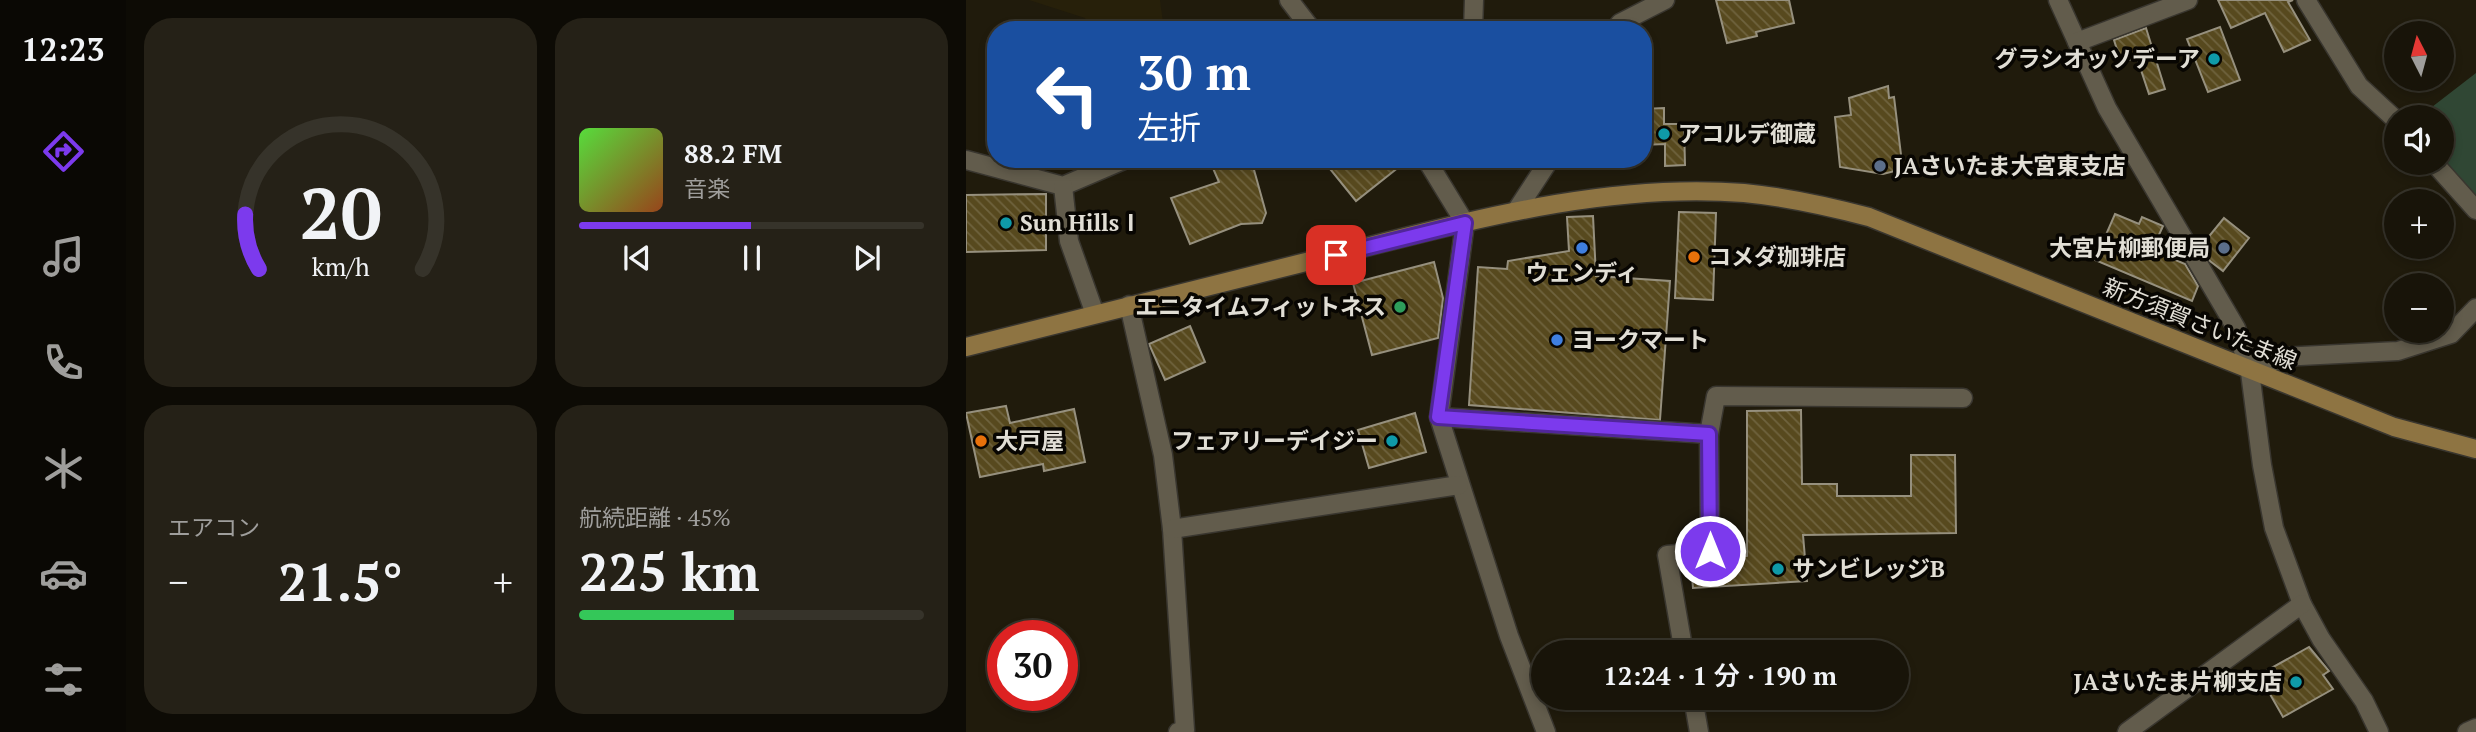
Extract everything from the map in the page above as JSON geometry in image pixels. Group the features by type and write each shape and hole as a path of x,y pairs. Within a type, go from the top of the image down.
{"main road":[{"name":"新方須賀さいたま線","path":"966,347 1465,223 1569,201 1667,193 1742,193 1803,200 1868,217 2250,372 2394,427 2476,449"}],"street":[{"path":"1289,0 1304,21"},
{"path":"1473,21 1474,0"},
{"path":"1624,21 1665,0"},
{"path":"2058,0 2107,108 2236,328 2250,372 2273,528 2302,604 2320,639 2364,701 2379,732"},
{"path":"2077,42 2188,0"},
{"path":"2306,0 2359,86 2384,109"},
{"path":"966,160 987,166"},
{"path":"996,168 1063,186 1105,168"},
{"path":"1431,168 1465,223 1438,417 1509,636 1546,732"},
{"path":"1516,212 1544,168"},
{"path":"2445,175 2476,210"},
{"path":"1063,186 1069,241 1095,314"},
{"path":"1129,305 1163,455 1185,730 1178,732"},
{"path":"2250,372 2282,357 2398,351 2451,334 2476,308"},
{"path":"1683,640 1667,555 1710,551 1709,434 1716,396 1963,398"},
{"path":"1438,417 1709,434"},
{"path":"1171,529 1459,485"},
{"path":"2127,732 2302,604"},
{"path":"1695,710 1699,732"},
{"path":"2467,732 2476,728"}],"shaded area":[{"path":"1029,0 1160,0 1163,21 1086,21 1085,18"}],"green space":[{"path":"2476,73 2476,194 2472,197 2453,175 2454,105 2435,105"}],"building":[{"path":"1716,0 1789,0 1794,23 1756,32 1757,36 1727,43"},
{"path":"2218,0 2293,0 2288,2 2310,40 2284,52 2265,13 2231,28"},
{"name":"グラシオッソデーア","path":"2220,27 2240,80 2208,92 2187,39"},
{"path":"2146,28 2165,89 2149,94 2137,58 2121,62 2114,40"},
{"path":"1888,86 1889,98 1894,97 1902,163 1899,170 1883,174 1840,167 1835,117 1851,115 1849,98"},
{"name":"アコルデ御蔵","path":"1664,108 1664,124 1684,124 1685,165 1665,166 1665,144 1652,145 1652,109"},
{"path":"1213,168 1254,168 1266,213 1262,223 1241,224 1190,244 1171,198 1219,182"},
{"path":"1329,168 1398,168 1356,201"},
{"name":"Sun HillsⅠ","path":"1046,194 1046,250 966,252 966,195"},
{"path":"1679,212 1716,213 1713,300 1675,298"},
{"path":"2115,214 2139,224 2142,217 2163,226 2152,250 2185,264 2198,286 2192,301 2095,260"},
{"path":"1593,216 1596,276 1670,281 1660,420 1469,405 1478,267 1507,269 1508,261 1569,251 1567,217"},
{"path":"2224,218 2249,238 2223,271 2210,261 2201,246"},
{"path":"1434,262 1443,298 1438,338 1372,355 1353,283"},
{"path":"1190,326 1205,362 1165,380 1149,344"},
{"path":"1006,406 1010,423 1074,409 1085,462 1044,471 1043,464 980,477 966,413"},
{"path":"1801,410 1802,484 1837,484 1837,496 1911,496 1911,455 1955,455 1956,533 1803,535 1807,581 1693,588 1691,564 1747,556 1747,411"},
{"name":"フェアリーデイジー","path":"1415,413 1426,452 1369,468 1358,430"},
{"name":"JAさいたま片柳支店","path":"2309,647 2329,671 2323,675 2333,689 2283,717 2259,675"}],"place":[{"name":"グラシオッソデーア","path":"2214,59"},
{"name":"アコルデ御蔵","path":"1664,134"},
{"name":"JAさいたま大宮東支店","path":"1880,166"},
{"name":"Sun HillsⅠ","path":"1006,223"},
{"name":"ウェンディ","path":"1582,248"},
{"name":"大宮片柳郵便局","path":"2224,248"},
{"name":"コメダ珈琲店","path":"1694,257"},
{"name":"エニタイムフィットネス","path":"1400,307"},
{"name":"ヨークマート","path":"1557,340"},
{"name":"大戸屋","path":"981,441"},
{"name":"フェアリーデイジー","path":"1392,441"},
{"name":"サンビレッジB","path":"1778,569"},
{"name":"JAさいたま片柳支店","path":"2296,682"}],"route":[{"path":"1336,255 1465,223 1438,417 1709,434 1710,551"}]}
